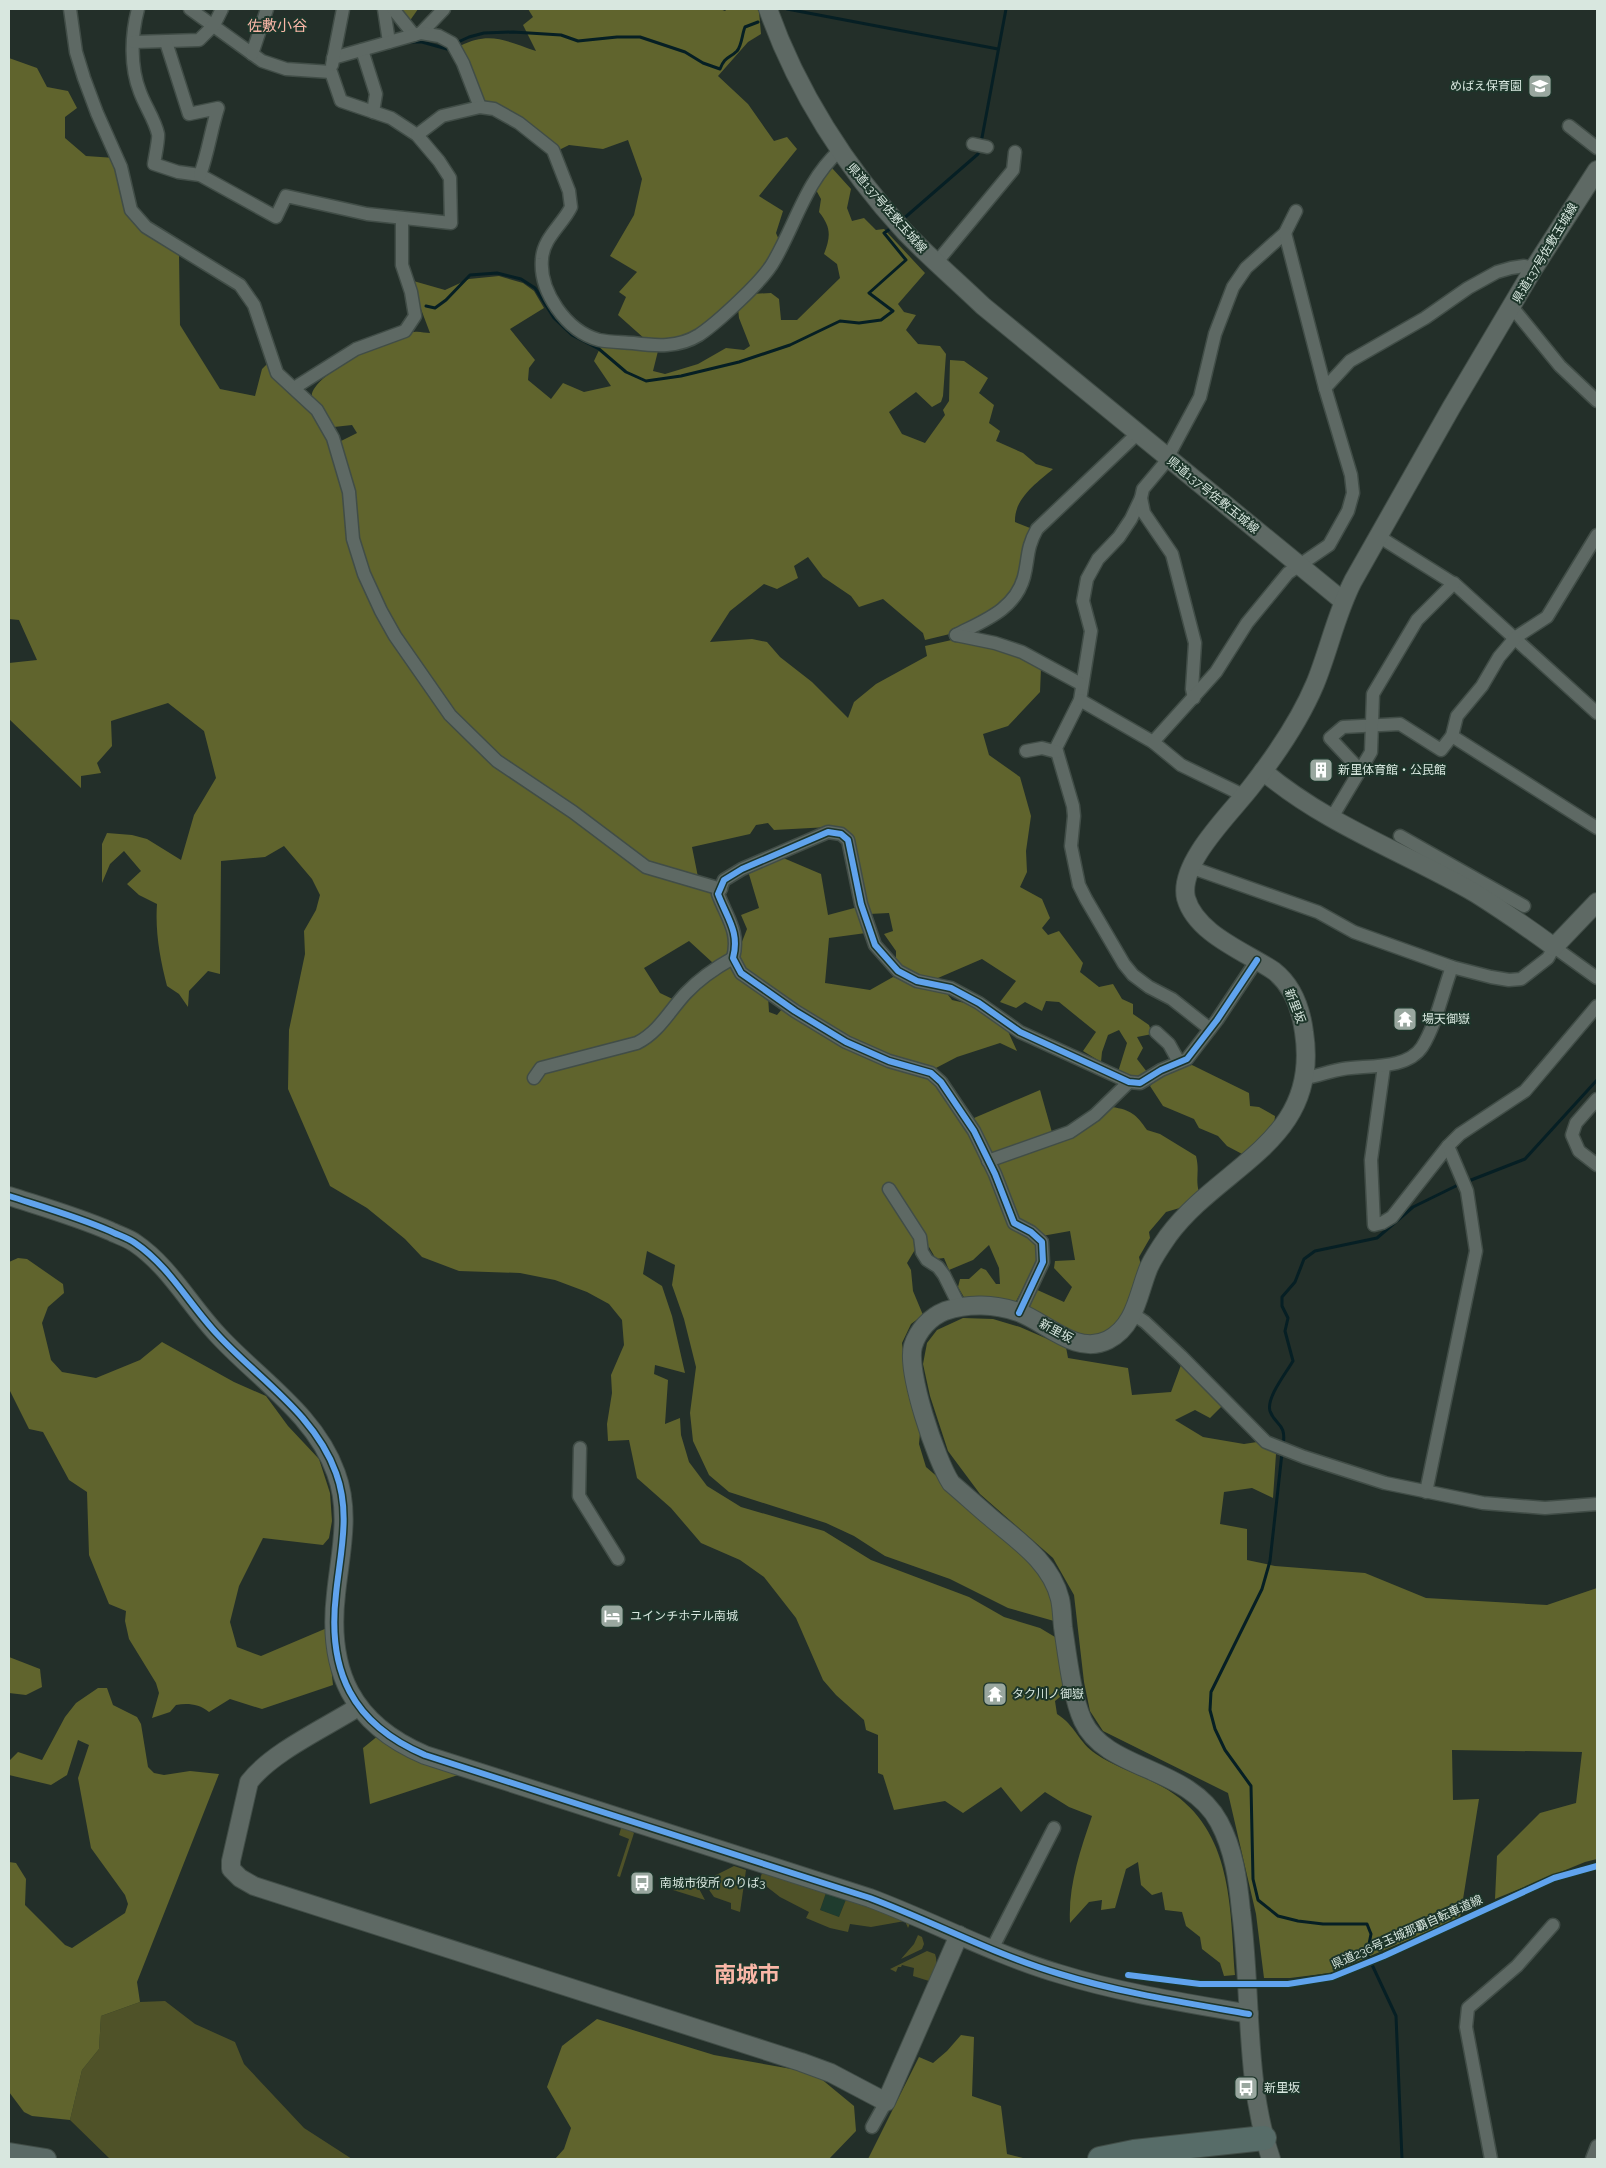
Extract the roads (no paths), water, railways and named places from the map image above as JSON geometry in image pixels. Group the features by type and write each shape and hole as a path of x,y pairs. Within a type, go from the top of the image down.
{"highway":[{"path":"1100,2159 1134,2152 1267,2149"}],"main road":[{"name":"県道137号佐敷玉城線","path":"768,9 792,67 839,151 898,223 936,263 983,306 1343,601 1451,408 1534,268 1597,170"},
{"name":"新里坂","path":"1249,2014 1244,1932 1238,1884 1230,1848 1218,1820 1203,1800 1191,1791 1100,1746 1095,1741 1083,1722 1078,1708 1061,1600 1051,1577 1041,1562 1028,1549 951,1483 941,1466 933,1445 913,1369 913,1347 926,1323 944,1312 960,1307 992,1306 1019,1312 1076,1342 1098,1344 1108,1340 1128,1324 1149,1267 1168,1236 1184,1217 1246,1164 1276,1134 1295,1107 1305,1078 1305,1038 1301,1014 1293,994 1282,978 1212,932 1195,917 1186,896 1186,879 1196,856 1245,796 1287,737 1314,686 1343,601"},
{"path":"1263,772 1299,799 1331,819 1474,893 1554,947 1597,902"},
{"path":"9,1196 97,1225 134,1242 160,1264 215,1332 299,1414 320,1440 336,1472 344,1505 343,1541 334,1610 334,1638 341,1671 365,1716 392,1739 424,1755 870,1898 1044,1969 1089,1982 1249,2014 1254,2087 1267,2149"},
{"path":"358,1706 273,1759 257,1772 249,1782 231,1861 231,1869 240,1878 254,1886 373,1926 801,2062 831,2073 886,2102 959,1935"},
{"path":"9,2153 46,2159"}],"street":[{"path":"70,9 76,52 97,113 122,167 130,210 146,227 240,285 254,305 277,373 317,410 333,438 349,492 353,539 364,574 381,611 395,636 450,715 497,761 573,812 646,867 721,888"},
{"path":"138,9 133,66 139,90 159,136 154,164 178,172 200,175 276,217 286,196 367,214 451,223 450,178 440,161 417,135 391,118 341,101 331,72 343,9"},
{"path":"190,9 262,61 286,69 331,72"},
{"path":"134,42 199,40 214,25 222,9"},
{"path":"252,54 267,9"},
{"path":"384,9 389,42"},
{"path":"393,9 417,34"},
{"path":"417,34 444,9"},
{"path":"333,58 364,54 389,42 417,34 439,36 454,48 477,95 480,106"},
{"path":"166,42 189,114 218,108 208,152 200,175"},
{"path":"364,54 376,94 373,112"},
{"path":"417,135 442,116 480,106 494,109 519,123 553,150 569,191 571,206 544,249 542,259 543,282 556,307 568,321 583,333 599,340 662,346 684,342 699,335 746,294 774,262 811,186 823,167 839,151"},
{"path":"1569,126 1597,148"},
{"path":"973,144 987,147"},
{"path":"936,263 1013,170 1015,152"},
{"path":"1210,1029 1172,998 1133,975 1124,964 1086,899 1079,885 1071,846 1073,806 1056,748 1080,700 1081,684 1091,631 1083,601 1087,579 1098,559 1131,519 1144,489 1162,468 1171,448 1200,397 1215,334 1233,287 1246,268 1285,233 1296,211"},
{"path":"294,388 356,350 405,331 415,316 411,292 402,265 402,218"},
{"path":"1153,742 1216,672 1246,623 1288,573 1298,564 1329,545 1348,511 1354,493 1349,467 1325,388 1285,233"},
{"path":"1325,388 1350,361 1425,318 1482,280 1496,272 1510,268 1524,266 1534,268"},
{"path":"1512,307 1560,366 1597,401"},
{"path":"1081,684 1022,652 995,643 956,635 997,614 1019,593 1029,545 1037,529 1138,433"},
{"path":"1141,498 1144,512 1172,554 1195,644 1192,689 1194,698"},
{"path":"1360,770 1330,738 1343,727 1372,727 1400,724 1441,750 1452,736 1457,716 1482,686 1499,656 1516,638 1547,617 1597,535"},
{"path":"1378,536 1454,583 1597,713"},
{"path":"1331,819 1370,752 1373,694 1418,620 1454,583"},
{"path":"1080,700 1153,742 1181,765 1202,777 1245,796"},
{"path":"1452,736 1597,828"},
{"path":"1026,751 1042,748 1057,752"},
{"path":"1019,1312 1042,1262 1042,1242 1031,1232 1014,1223 974,1130 941,1082 931,1073 889,1061 846,1042 795,1012 741,973 733,958 736,947 736,934 718,894 724,880 768,857 828,832 841,834 848,840 861,904 875,945 898,971 917,981 951,988 979,1003 1020,1032 1129,1082 1140,1083 1161,1070 1187,1059 1257,960"},
{"path":"1400,836 1524,906"},
{"path":"1430,852 1431,871"},
{"path":"1190,867 1318,912 1354,932 1452,967 1509,980 1521,979 1548,958 1554,947 1597,978"},
{"path":"534,1078 541,1068 638,1043 649,1037 686,992 710,971 733,958"},
{"path":"1305,1078 1343,1069 1384,1066 1402,1061 1422,1048 1452,967"},
{"path":"1384,1066 1370,1160 1374,1225 1392,1217 1448,1146 1460,1134 1525,1091 1597,1006"},
{"path":"1156,1032 1169,1044 1179,1062"},
{"path":"988,1161 1070,1132 1095,1115 1129,1082"},
{"path":"1597,1099 1576,1123 1572,1135 1579,1151 1597,1165"},
{"path":"1426,1492 1476,1251 1466,1190 1448,1146"},
{"path":"889,1189 920,1237 922,1252 927,1260 938,1267 944,1275 960,1307"},
{"path":"1133,1314 1145,1322 1181,1356 1266,1442 1385,1483 1483,1503 1521,1507 1597,1504"},
{"path":"580,1448 579,1496 618,1559"},
{"path":"992,1949 1054,1828"},
{"path":"1491,2159 1466,2027 1468,2008 1517,1966 1553,1925"},
{"path":"872,2127 886,2102"},
{"path":"1592,2159 1597,2146"}],"waterway":[{"path":"787,9 998,49"},
{"path":"981,143 1006,9"},
{"path":"456,43 484,33 513,32 561,35 578,41 640,37 685,52 703,63 720,69 725,60 739,49 745,27 758,22"},
{"path":"409,42 422,42 447,49 451,46"},
{"path":"902,220 978,154 979,149"},
{"path":"426,306 435,308 446,300 470,275 497,273 521,279 535,288 554,318 572,335 599,349 626,372 646,381 681,376 739,362 790,345 840,321 859,323 881,320 893,311 869,293 906,260 884,233 893,227"},
{"path":"1466,1182 1525,1159 1597,1080"},
{"path":"1283,1446 1282,1428 1270,1411 1271,1399 1293,1361 1285,1331 1288,1318 1282,1306 1282,1297 1295,1282 1304,1259 1315,1251 1377,1238 1413,1207 1460,1184"},
{"path":"1282,1453 1270,1561 1262,1589 1211,1692 1210,1710 1215,1729 1225,1750 1251,1786 1253,1879 1258,1900 1278,1916 1298,1921 1323,1924 1367,1924 1371,1934 1367,1954 1396,2016 1402,2159"}],"place":[{"name":"めばえ保育園","path":"1540,86"},
{"name":"新里体育館・公民館","path":"1321,770"},
{"name":"場天御嶽","path":"1405,1019"},
{"name":"ユインチホテル南城","path":"612,1616"},
{"name":"タク川ノ御嶽","path":"995,1694"},
{"name":"南城市役所 のりば3","path":"642,1883"},
{"name":"新里坂","path":"1246,2088"}],"district":[{"name":"佐敷小谷","path":"277,26"},
{"name":"南城市","path":"747,1974"}]}
